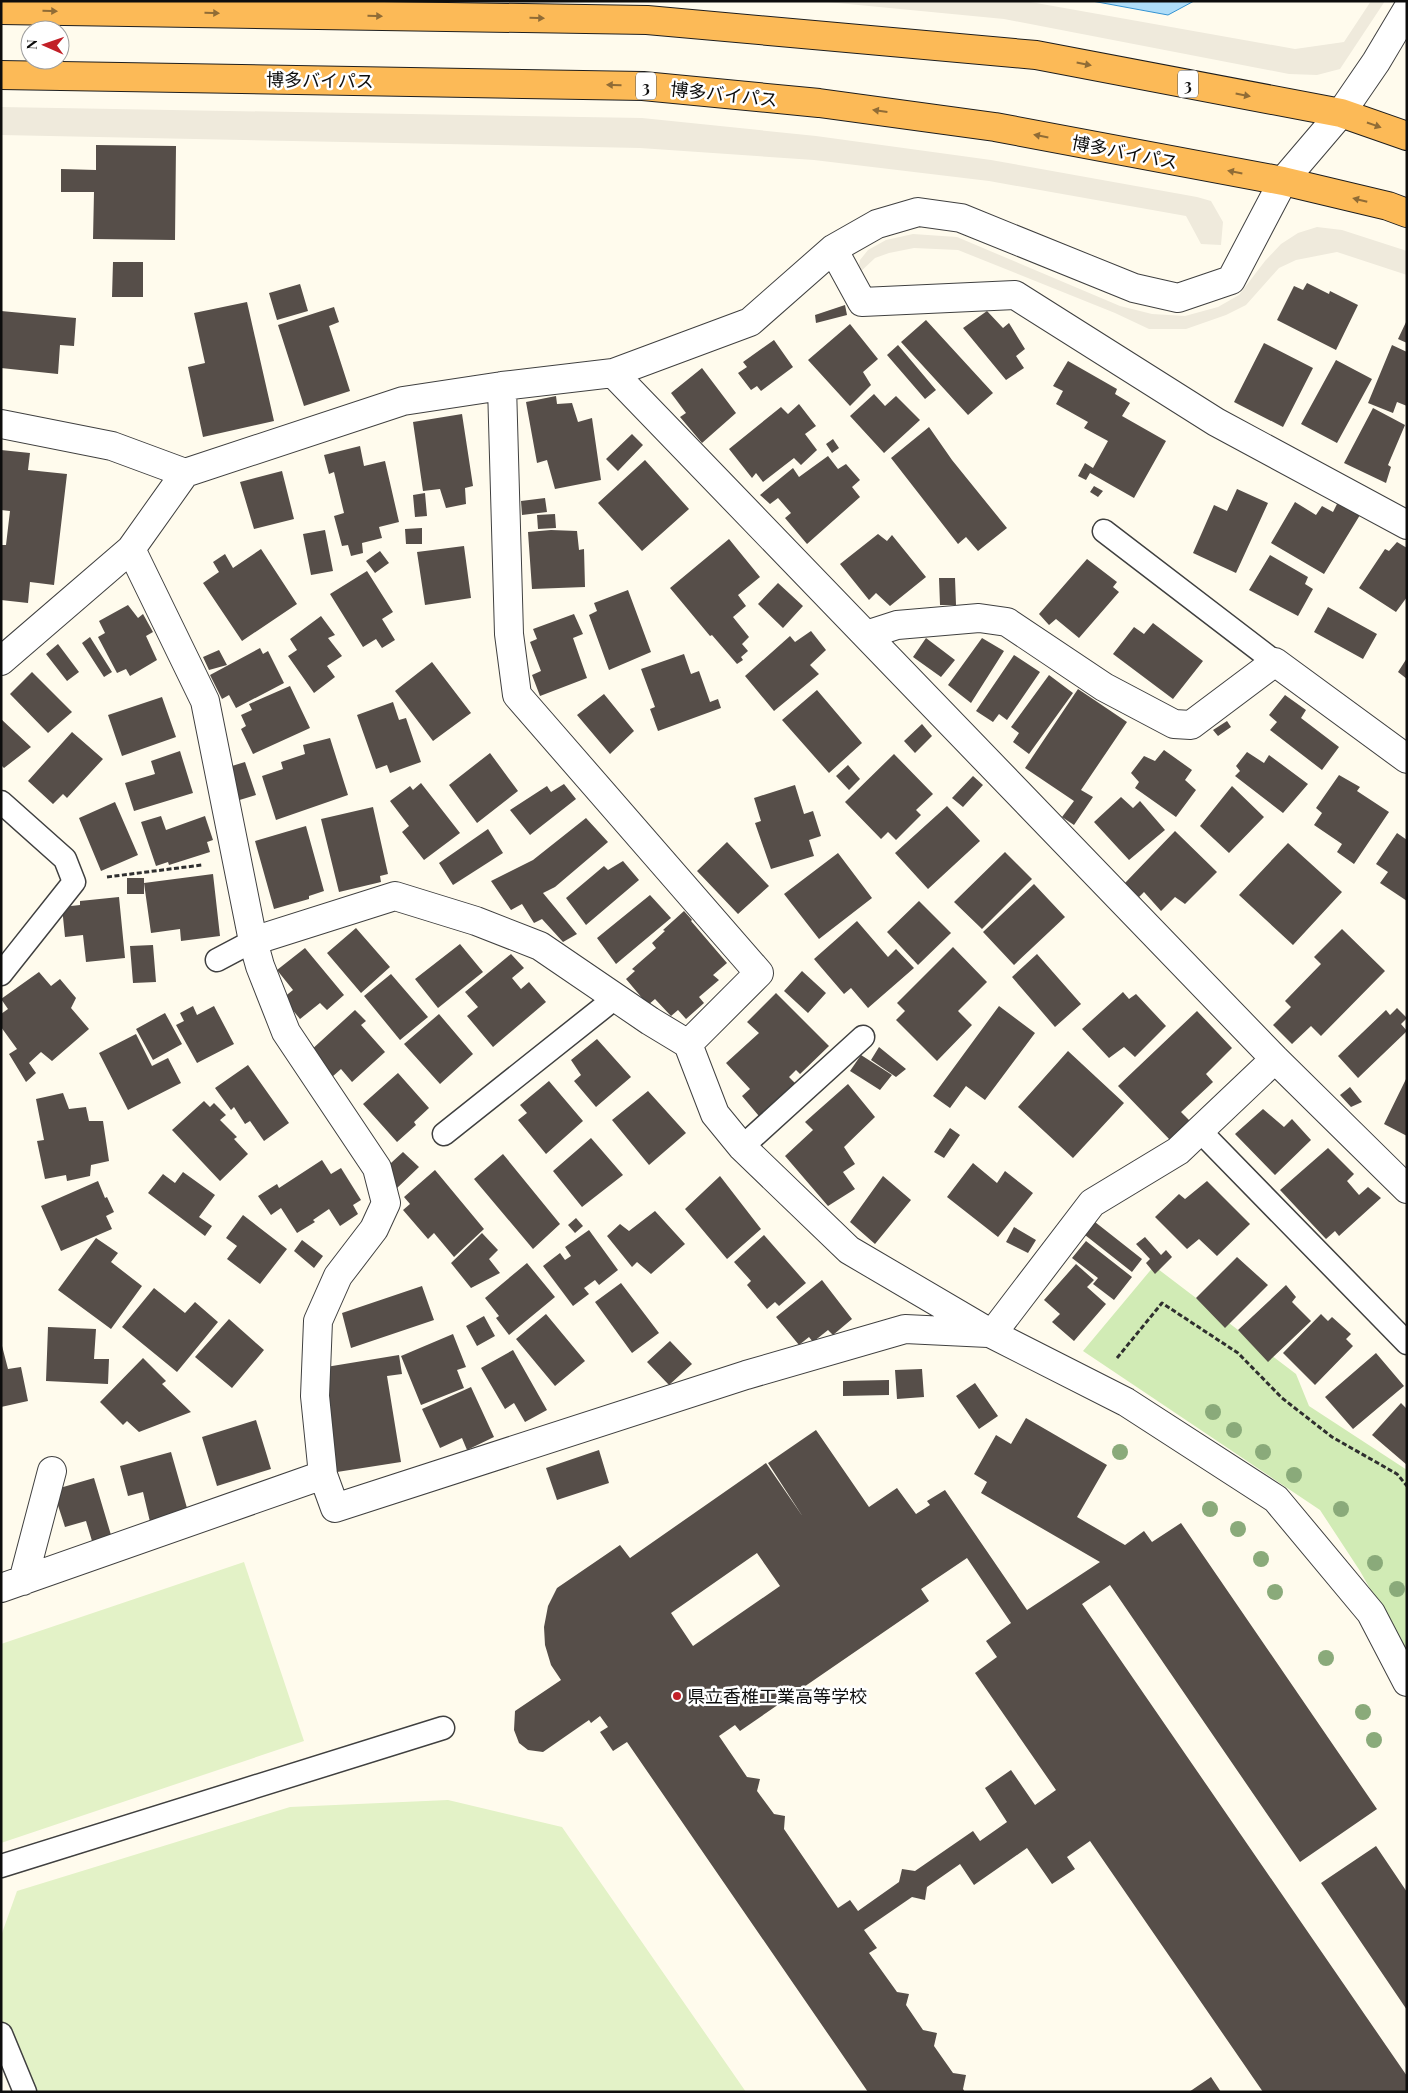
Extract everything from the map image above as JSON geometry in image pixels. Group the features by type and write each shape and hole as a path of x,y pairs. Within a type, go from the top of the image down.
{"highway":[{"name":"3","path":"1,10 647,20 1036,55 1341,113 1407,136"},
{"name":"博多バイパス","path":"1,75 643,86 819,103 994,127 1283,181 1388,206 1407,213"}],"street":[{"path":"1,661 131,549 185,473 403,401 502,386 613,373 750,322 833,250 877,224 918,212 961,218 1134,288 1178,298 1231,280 1283,181 1341,113 1376,62 1407,10"},
{"path":"833,250 862,302 1015,295 1216,422 1407,525"},
{"path":"613,373 1275,1059 1407,1189"},
{"path":"502,386 509,634 517,695 759,973 688,1044"},
{"path":"1,424 112,446 185,473"},
{"path":"131,549 205,701 253,941 260,966 286,1032 377,1168 386,1203 374,1229 338,1276 318,1321 315,1396 323,1475 335,1508 746,1375 904,1329 992,1334"},
{"path":"866,635 897,625 979,618 1007,622 1104,687 1174,724 1182,725 1191,725 1275,662 1407,760"},
{"path":"253,941 395,896 476,921 540,946 615,998 688,1044 715,1114 742,1147 849,1250 992,1334 1126,1402 1276,1499 1371,1613 1407,1682"},
{"path":"992,1334 1092,1203 1178,1151 1275,1059"},
{"path":"12,1585 52,1472"},
{"path":"12,1585 323,1475"}],"lane":[{"path":"1104,530 1275,662"},
{"path":"1,802 65,859 74,882 1,974"},
{"path":"217,960 253,941"},
{"path":"444,1134 615,998"},
{"path":"742,1147 863,1037"},
{"path":"1200,1131 1407,1343"},
{"path":"1,1866 443,1728"},
{"path":"1,2034 25,2092"}],"path":[{"path":"74,882 237,860"},
{"path":"1094,1386 1162,1303 1238,1353 1282,1398 1332,1438 1397,1474 1407,1486"}],"green space":[{"path":"1154,1266 1296,1374 1309,1406 1407,1470 1407,1654 1360,1571 1320,1510 1083,1351"},
{"path":"244,1562 304,1741 1,1843 1,1644"},
{"path":"448,1800 562,1827 746,2092 17,2092 1,2057 1,1936 17,1891 290,1807"}],"shaded area":[{"path":"817,1 1025,1 1295,49 1344,42 1371,1 1385,1 1340,69 1317,75 1289,74 1004,19"},
{"path":"1,107 642,118 816,136 991,160 1197,197 1211,201 1223,222 1221,245 1201,244 1186,216 989,181 814,160 640,148 1,135"},
{"path":"1317,227 1342,230 1407,251 1407,275 1337,252 1296,260 1279,268 1246,305 1226,315 1186,329 1149,329 1115,313 958,250 914,248 889,253 875,258 857,275 860,260 868,250 886,240 913,234 957,237 1120,306 1152,314 1185,316 1218,307 1239,295 1265,261 1281,244 1298,233"}],"water":[{"path":"1092,1 1194,1 1168,15"}],"building":[{"path":"96,145 176,146 175,240 93,239 94,192 61,192 61,169 96,170"},
{"path":"113,262 143,262 143,297 112,297"},
{"path":"1307,283 1329,294 1330,291 1358,305 1336,350 1277,320 1294,286 1303,290"},
{"path":"300,284 308,311 277,320 269,293"},
{"path":"247,302 274,421 203,437 188,367 205,363 194,313"},
{"path":"845,305 847,315 816,323 815,315"},
{"path":"334,307 339,322 329,326 350,391 304,406 278,325"},
{"path":"1,311 76,318 74,346 60,345 58,374 1,368"},
{"path":"987,311 1003,328 1009,323 1025,349 1016,356 1024,368 1006,380 963,328"},
{"path":"926,320 993,393 968,415 901,342"},
{"path":"1407,320 1407,343 1398,339"},
{"path":"850,324 878,359 863,372 871,385 850,406 808,360"},
{"path":"774,340 793,367 761,391 757,386 751,390 738,373 747,367 743,362"},
{"path":"1264,343 1313,368 1283,427 1234,402"},
{"path":"898,345 936,390 925,399 887,355"},
{"path":"1392,345 1407,352 1407,406 1397,402 1393,413 1368,403"},
{"path":"1336,360 1372,379 1337,443 1301,424"},
{"path":"1068,361 1117,389 1115,394 1130,403 1122,416 1166,441 1134,498 1090,473 1086,480 1078,476 1085,463 1093,468 1108,441 1084,428 1088,422 1056,404 1063,391 1053,386"},
{"path":"702,368 736,413 702,443 680,417 686,413 671,393"},
{"path":"874,394 885,406 896,396 920,420 884,453 850,416"},
{"path":"556,396 557,404 572,403 578,422 592,418 601,480 555,489 547,460 537,463 526,402"},
{"path":"799,404 816,426 805,434 817,450 801,465 794,458 763,482 756,473 752,478 729,449 781,407 788,414"},
{"path":"1373,408 1405,425 1388,465 1391,467 1386,483 1344,463"},
{"path":"462,414 473,486 465,488 466,504 446,508 440,489 423,491 413,422"},
{"path":"929,427 952,460 1007,528 978,551 966,537 958,544 891,458"},
{"path":"632,434 643,445 618,471 606,459"},
{"path":"833,439 839,448 832,453 826,444"},
{"path":"360,446 364,466 385,461 399,522 379,527 382,538 362,543 363,553 351,556 348,545 342,546 334,516 344,513 334,472 329,474 324,455"},
{"path":"1,450 30,453 28,470 67,474 54,585 30,582 28,603 1,600 1,545 6,545 10,511 1,510"},
{"path":"828,456 838,469 846,464 860,480 852,487 860,497 807,544 785,518 791,513 778,498 770,504 760,495 793,468 799,477"},
{"path":"645,460 689,509 642,551 598,503"},
{"path":"282,471 294,519 254,529 240,482"},
{"path":"1094,486 1103,491 1098,497 1090,492"},
{"path":"1237,489 1268,503 1236,573 1193,553 1214,505 1227,511"},
{"path":"425,493 427,516 415,517 413,495"},
{"path":"545,498 547,512 522,515 521,501"},
{"path":"1295,502 1316,515 1322,506 1333,512 1338,502 1360,515 1324,574 1271,543"},
{"path":"555,514 556,528 538,529 537,515"},
{"path":"422,528 422,544 406,544 405,529"},
{"path":"325,530 333,571 311,575 303,534"},
{"path":"551,530 577,531 579,550 584,549 585,587 532,589 528,532"},
{"path":"878,534 887,541 892,535 926,577 890,606 876,593 869,600 840,564"},
{"path":"729,539 760,577 738,595 746,606 733,617 749,637 742,644 748,651 741,657 743,660 737,664 712,635 710,636 670,588"},
{"path":"1397,542 1407,548 1407,597 1396,612 1359,588 1385,549 1389,551"},
{"path":"464,546 471,598 425,605 417,552"},
{"path":"261,549 297,604 242,641 203,583 219,572 213,562 225,554 233,568"},
{"path":"380,551 389,563 375,573 366,561"},
{"path":"1270,555 1308,577 1305,584 1313,589 1298,616 1249,590"},
{"path":"1087,559 1117,582 1113,587 1119,592 1079,638 1056,619 1049,625 1039,614"},
{"path":"367,571 393,612 382,619 395,640 382,648 376,639 363,647 330,594"},
{"path":"939,578 955,578 956,605 940,605"},
{"path":"778,583 803,606 783,628 758,604"},
{"path":"628,590 651,652 609,670 589,615 597,611 594,603"},
{"path":"128,605 138,618 143,614 153,632 146,636 157,660 130,676 126,669 117,673 98,637 105,633 99,621"},
{"path":"1328,607 1377,634 1363,659 1314,632"},
{"path":"574,614 583,634 573,638 587,678 540,696 532,675 541,671 530,642 537,639 533,629"},
{"path":"321,616 335,635 328,638 342,656 327,666 335,677 314,693 288,656 297,650 290,639"},
{"path":"1153,623 1203,661 1173,699 1113,654 1134,627 1144,634"},
{"path":"811,631 826,650 810,665 819,674 774,711 745,676 790,636 795,642"},
{"path":"90,637 112,672 104,677 82,643"},
{"path":"926,638 955,660 941,677 913,657"},
{"path":"982,638 1004,651 971,703 948,685"},
{"path":"58,644 79,672 67,681 46,654"},
{"path":"260,648 263,654 268,651 284,683 236,708 229,695 222,699 210,675"},
{"path":"219,650 227,665 209,670 203,657"},
{"path":"684,654 691,674 699,671 710,702 718,699 721,708 658,731 650,709 655,707 641,669"},
{"path":"1014,655 1040,672 1007,720 999,714 993,722 976,711"},
{"path":"1407,658 1407,679 1398,672"},
{"path":"432,662 471,713 433,741 395,691"},
{"path":"32,672 72,712 48,733 10,694"},
{"path":"1049,675 1073,693 1029,754 1013,742 1019,733 1011,727"},
{"path":"290,686 310,728 253,754 241,729 246,726 241,715 252,710 249,704"},
{"path":"1078,689 1127,722 1081,790 1093,797 1074,825 1062,817 1074,801 1025,768"},
{"path":"817,690 862,743 829,773 782,720"},
{"path":"604,694 634,731 610,754 577,715"},
{"path":"1285,695 1306,710 1301,718 1339,747 1322,770 1270,730 1277,722 1269,715"},
{"path":"162,697 176,737 122,756 108,715"},
{"path":"393,702 399,720 406,718 421,762 390,773 387,765 376,769 357,715"},
{"path":"1,719 31,747 4,768 1,765"},
{"path":"1227,721 1231,727 1218,736 1213,730"},
{"path":"922,724 932,736 915,753 904,741"},
{"path":"72,732 103,759 67,798 63,794 53,804 28,781"},
{"path":"330,738 348,795 276,820 262,776 283,769 281,762 305,754 303,745"},
{"path":"1164,750 1192,770 1185,780 1196,790 1176,817 1135,788 1139,782 1131,773 1144,756 1155,761"},
{"path":"180,751 193,793 134,811 125,783 155,774 151,761"},
{"path":"1247,752 1264,763 1269,755 1308,784 1283,813 1235,776 1240,771 1236,766"},
{"path":"490,753 518,791 477,823 449,785"},
{"path":"894,754 933,794 916,810 921,815 896,840 888,832 881,839 845,802"},
{"path":"245,762 256,795 233,802 222,769"},
{"path":"848,765 860,779 849,790 836,776"},
{"path":"1339,775 1360,787 1357,791 1389,812 1354,864 1337,852 1342,844 1314,825 1322,813 1316,808"},
{"path":"973,776 983,785 963,807 952,798"},
{"path":"421,783 460,833 424,860 402,832 409,826 390,801 410,786 413,790"},
{"path":"564,784 576,799 530,835 510,810 547,786 551,792"},
{"path":"795,785 804,814 813,811 821,836 809,840 814,856 771,869 755,823 761,821 754,798"},
{"path":"1232,786 1264,817 1229,853 1200,826"},
{"path":"1121,797 1133,808 1140,801 1165,830 1129,860 1094,822"},
{"path":"115,802 138,855 101,871 79,818"},
{"path":"947,806 980,841 928,889 895,853"},
{"path":"373,807 388,874 380,876 381,882 339,892 321,819"},
{"path":"161,816 166,830 205,816 213,840 207,842 210,852 169,865 168,862 156,866 141,822"},
{"path":"586,818 608,842 555,887 543,893 577,934 563,942 542,919 534,923 522,904 511,910 491,881 533,860"},
{"path":"306,826 324,891 309,896 309,899 274,909 255,841"},
{"path":"488,829 503,853 453,885 439,863"},
{"path":"1175,831 1217,872 1185,904 1175,897 1161,911 1144,892 1139,897 1125,883"},
{"path":"1397,833 1407,840 1407,901 1380,883 1388,872 1376,864"},
{"path":"727,842 769,886 738,914 697,871"},
{"path":"1288,843 1342,892 1293,945 1239,895"},
{"path":"1005,852 1032,879 982,929 954,902"},
{"path":"838,853 872,898 819,939 784,894"},
{"path":"623,861 639,880 586,925 566,898 604,866 608,870"},
{"path":"213,874 220,936 181,941 180,929 151,933 144,883"},
{"path":"127,878 144,878 144,894 127,894"},
{"path":"1034,884 1065,917 1014,965 983,932"},
{"path":"650,895 671,918 616,964 597,938"},
{"path":"119,897 125,958 86,962 83,935 65,937 62,907 80,905 80,901"},
{"path":"919,901 951,933 918,965 887,932"},
{"path":"684,911 727,963 713,975 719,980 699,997 704,1003 686,1019 678,1010 671,1016 655,999 648,1005 626,979 635,971 632,969 656,948 652,943 665,931 663,930"},
{"path":"857,921 888,957 896,949 914,968 868,1008 851,988 844,994 814,959"},
{"path":"356,928 390,967 361,993 327,953"},
{"path":"1342,929 1385,971 1321,1036 1311,1026 1292,1044 1273,1025 1291,1007 1285,1001 1321,964 1314,957"},
{"path":"460,944 483,972 438,1008 415,979"},
{"path":"153,945 156,982 133,983 130,946"},
{"path":"953,947 987,982 958,1011 972,1025 937,1061 896,1020 905,1011 897,1003"},
{"path":"305,948 344,995 327,1010 320,1003 300,1019 283,998 293,990 277,970"},
{"path":"511,954 524,968 512,978 521,989 529,982 546,1002 493,1047 467,1016 478,1007 465,992"},
{"path":"1037,954 1081,1004 1055,1027 1012,977"},
{"path":"802,971 826,993 808,1013 784,991"},
{"path":"39,972 51,986 60,979 76,998 71,1008 89,1029 52,1061 41,1052 29,1063 36,1073 26,1082 9,1054 17,1049 1,1027 1,1014 8,1009 1,999"},
{"path":"391,974 428,1017 400,1040 364,996"},
{"path":"1123,992 1129,999 1136,994 1166,1026 1135,1057 1124,1047 1109,1058 1082,1029"},
{"path":"776,993 829,1046 800,1074 796,1070 789,1077 798,1086 764,1122 742,1096 750,1089 726,1063 759,1033 747,1022"},
{"path":"193,1006 197,1015 214,1006 234,1044 197,1063 176,1025 184,1021 180,1013"},
{"path":"999,1006 1035,1033 985,1100 966,1086 950,1108 933,1096"},
{"path":"1397,1008 1407,1018 1401,1024 1407,1031 1358,1078 1338,1056 1386,1010 1390,1015"},
{"path":"355,1010 366,1021 361,1025 385,1052 352,1082 341,1069 332,1077 309,1052"},
{"path":"1197,1011 1232,1048 1206,1074 1213,1082 1181,1112 1191,1122 1171,1141 1118,1086"},
{"path":"165,1013 182,1044 153,1060 136,1029"},
{"path":"439,1014 473,1054 440,1084 404,1044"},
{"path":"136,1034 152,1066 168,1058 181,1083 128,1110 99,1053"},
{"path":"597,1039 631,1077 596,1107 574,1081 581,1075 571,1060"},
{"path":"879,1047 906,1069 896,1077 871,1060"},
{"path":"1068,1051 1124,1103 1073,1158 1018,1107"},
{"path":"861,1055 892,1075 880,1090 850,1071"},
{"path":"248,1065 289,1123 264,1141 250,1121 245,1124 234,1107 231,1110 215,1088"},
{"path":"398,1073 429,1108 414,1122 416,1125 397,1142 363,1104"},
{"path":"1407,1077 1407,1136 1384,1124"},
{"path":"549,1081 583,1121 546,1154 518,1120 527,1113 520,1105"},
{"path":"848,1084 875,1117 844,1147 855,1164 843,1172 855,1189 828,1206 785,1156 813,1130 805,1122"},
{"path":"1350,1087 1362,1102 1351,1107 1340,1095"},
{"path":"648,1091 686,1133 649,1165 612,1120"},
{"path":"63,1093 69,1109 86,1107 89,1121 103,1121 109,1161 91,1165 90,1176 67,1181 66,1175 45,1179 37,1141 44,1140 36,1099"},
{"path":"204,1101 210,1107 214,1103 226,1115 220,1120 237,1137 234,1139 248,1154 220,1181 172,1130"},
{"path":"1263,1109 1284,1127 1292,1119 1311,1140 1275,1175 1235,1134"},
{"path":"950,1128 960,1135 944,1158 934,1152"},
{"path":"591,1138 623,1175 582,1207 553,1171"},
{"path":"1328,1148 1354,1174 1347,1181 1359,1195 1368,1187 1381,1198 1339,1236 1335,1231 1326,1239 1280,1190"},
{"path":"403,1152 419,1167 396,1189 380,1173"},
{"path":"503,1154 560,1224 533,1249 474,1179"},
{"path":"322,1160 331,1174 341,1168 361,1200 353,1205 358,1214 340,1226 329,1209 313,1220 315,1222 297,1233 281,1208 271,1215 258,1196 277,1184 279,1188"},
{"path":"973,1163 997,1183 1005,1171 1033,1193 998,1237 947,1197"},
{"path":"435,1170 484,1229 454,1257 434,1233 428,1239 403,1210 410,1204 404,1197"},
{"path":"183,1172 215,1195 199,1217 212,1226 205,1236 148,1193 163,1174 175,1183"},
{"path":"720,1176 761,1229 727,1259 685,1209"},
{"path":"883,1176 911,1200 875,1244 850,1222"},
{"path":"98,1181 105,1198 107,1197 114,1212 106,1216 112,1229 61,1251 41,1206"},
{"path":"1207,1181 1250,1224 1217,1256 1199,1239 1187,1249 1155,1217 1179,1194 1185,1199"},
{"path":"655,1211 685,1244 651,1274 637,1262 632,1267 607,1236 620,1224 629,1231"},
{"path":"243,1215 287,1249 260,1284 227,1259 237,1246 226,1238"},
{"path":"576,1218 583,1226 575,1233 568,1225"},
{"path":"1095,1222 1142,1259 1132,1272 1085,1235"},
{"path":"1014,1227 1036,1240 1028,1253 1006,1242"},
{"path":"589,1230 618,1270 599,1285 595,1280 584,1288 589,1294 573,1306 543,1266 560,1253 565,1260 571,1256 565,1247"},
{"path":"482,1233 498,1250 489,1259 500,1273 471,1288 451,1263"},
{"path":"764,1235 806,1283 779,1306 775,1302 767,1309 747,1285 751,1281 734,1262"},
{"path":"1145,1237 1161,1255 1166,1250 1172,1257 1155,1274 1146,1263 1150,1259 1136,1244"},
{"path":"96,1238 118,1253 111,1262 142,1286 111,1329 58,1290"},
{"path":"302,1240 323,1256 314,1268 294,1251"},
{"path":"1086,1241 1132,1277 1114,1300 1093,1284 1098,1278 1072,1258"},
{"path":"1237,1257 1268,1285 1225,1328 1196,1298"},
{"path":"527,1263 555,1297 509,1335 496,1318 499,1316 485,1298"},
{"path":"1076,1264 1094,1280 1087,1287 1106,1304 1074,1341 1052,1322 1060,1314 1044,1300"},
{"path":"822,1280 852,1319 833,1335 828,1330 813,1342 809,1337 799,1345 776,1317"},
{"path":"621,1283 659,1333 632,1353 595,1302"},
{"path":"1286,1285 1296,1297 1292,1302 1311,1321 1268,1362 1238,1330"},
{"path":"422,1286 434,1320 351,1348 342,1313"},
{"path":"154,1288 185,1313 195,1302 218,1322 177,1372 122,1327"},
{"path":"546,1314 585,1361 555,1386 516,1339"},
{"path":"1321,1314 1328,1321 1332,1317 1351,1334 1346,1339 1353,1346 1315,1385 1283,1353"},
{"path":"484,1316 495,1336 477,1346 466,1326"},
{"path":"229,1319 264,1350 232,1388 195,1357"},
{"path":"48,1327 96,1329 94,1359 109,1359 108,1384 46,1381"},
{"path":"453,1334 466,1367 457,1370 464,1388 421,1405 401,1356"},
{"path":"670,1341 692,1364 669,1385 647,1362"},
{"path":"1,1342 8,1369 21,1367 28,1401 1,1407"},
{"path":"513,1350 547,1410 525,1422 514,1403 505,1409 481,1368"},
{"path":"1376,1353 1404,1386 1353,1429 1325,1397"},
{"path":"399,1355 402,1374 387,1376 401,1462 337,1472 320,1368"},
{"path":"143,1358 166,1381 162,1384 191,1412 139,1432 127,1421 123,1425 100,1402"},
{"path":"922,1369 924,1397 897,1399 895,1370"},
{"path":"889,1380 889,1395 843,1396 843,1381"},
{"path":"975,1383 998,1416 979,1429 956,1396"},
{"path":"471,1387 494,1437 467,1450 462,1438 440,1448 422,1409"},
{"path":"1401,1403 1407,1409 1407,1465 1372,1435"},
{"path":"1026,1418 1107,1465 1077,1517 1125,1545 1144,1531 1152,1542 1181,1523 1377,1809 1300,1862 1110,1585 1082,1604 1407,2076 1407,2092 1263,2092 1090,1841 1067,1857 1075,1869 1052,1884 1027,1848 974,1885 960,1864 927,1887 925,1900 912,1897 864,1930 877,1948 869,1953 897,1992 909,1994 906,2005 923,2030 937,2033 934,2046 953,2073 966,2075 963,2089 965,2092 868,2092 627,1742 613,1751 600,1732 608,1727 600,1716 591,1723 589,1720 543,1752 528,1750 519,1743 514,1730 515,1711 561,1680 551,1665 545,1645 544,1627 548,1606 557,1588 620,1545 630,1558 766,1463 803,1517 768,1463 816,1430 869,1507 897,1488 916,1514 930,1505 927,1501 945,1490 1027,1610 1100,1562 981,1493 987,1482 974,1474 996,1435 1011,1444","holes":["757,1553 780,1586 693,1646 671,1613","967,1558 1011,1623 986,1641 997,1657 975,1673 1056,1790 1035,1805 1011,1770 985,1788 1007,1822 980,1841 973,1831 915,1871 902,1869 899,1882 858,1911 850,1900 838,1908 784,1829 785,1816 774,1814 757,1791 760,1779 747,1777 719,1736 735,1725 740,1731 929,1601 921,1589"]},
{"path":"256,1420 271,1469 217,1486 202,1437"},
{"path":"599,1450 609,1483 557,1500 546,1468"},
{"path":"171,1452 189,1515 151,1526 143,1492 128,1496 120,1466"},
{"path":"94,1478 111,1535 92,1541 86,1521 65,1527 53,1490"},
{"path":"1376,1846 1407,1892 1407,2010 1321,1883"},
{"path":"1211,2077 1221,2092 1189,2092"}],"place":[{"name":"県立香椎工業高等学校","path":"677,1696"}]}
